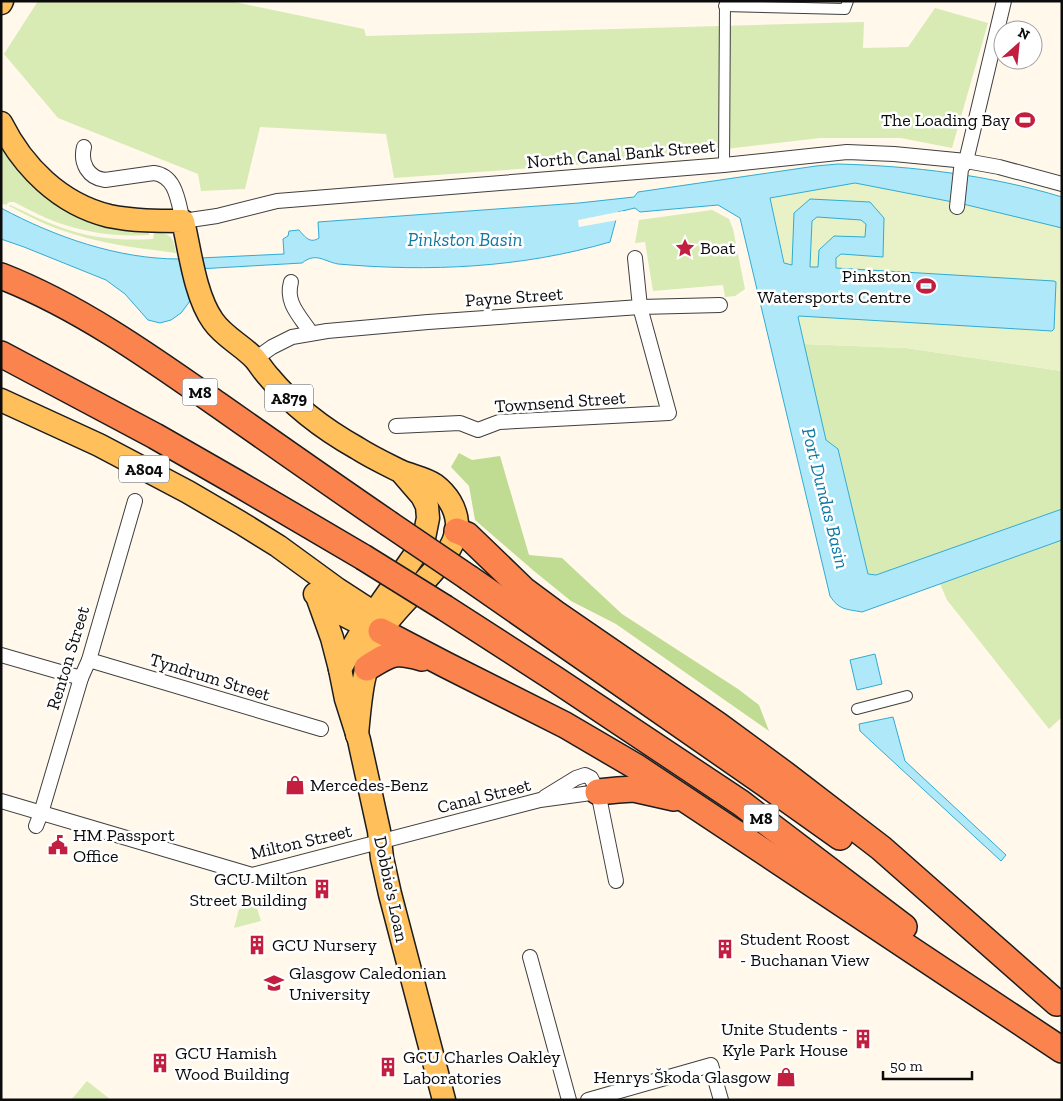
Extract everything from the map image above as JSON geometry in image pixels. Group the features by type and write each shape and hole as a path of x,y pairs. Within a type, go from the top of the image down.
{"highway":[{"name":"M8","path":"2,276 85,317 142,353 469,578 867,856 1060,1005"},
{"name":"M8","path":"1,354 155,436 237,483 445,608 555,679 741,803 1062,1050"},
{"name":"M8","path":"462,533 524,590 710,720 786,775 881,848 1060,1005"},
{"path":"376,623 446,665 520,701 592,740 691,803 1062,1050"},
{"path":"367,668 396,653 405,653 446,665"},
{"path":"598,792 634,789 691,803"}],"main road":[{"path":"1,122 12,143 30,167 49,185 67,197 108,215 141,220 182,221"},
{"name":"A879","path":"182,221 202,299 217,327 255,359 269,378 321,425 356,448 401,471 434,484 450,500 462,533 454,540 446,556 376,623"},
{"name":"Dobbie's Loan","path":"1,400 100,445 195,496 278,546 337,589 376,623"},
{"name":"A879","path":"340,669 376,623 423,543 428,518 427,506 422,496 401,471"},
{"path":"423,543 434,532 449,530 462,533"},
{"name":"Dobbie's Loan","path":"278,546 317,596 341,613 376,623"},
{"name":"Dobbie's Loan","path":"317,596 332,638 346,699 357,735 379,831 382,858 394,912 444,1100"},
{"name":"Dobbie's Loan","path":"357,735 361,693 375,643 376,623"}],"street":[{"path":"724,165 724,4 845,9 848,1"},
{"path":"957,208 964,167 1004,1"},
{"path":"84,147 82,157 87,171 98,179 104,180 154,173 161,174 174,187 182,221"},
{"name":"North Canal Bank Street","path":"182,221 217,216 277,201 724,165 847,152 894,154 964,167 1000,167 1062,184"},
{"path":"635,258 640,307"},
{"path":"291,282 289,296 294,308 311,333"},
{"name":"Payne Street","path":"255,359 292,337 311,333 428,322 640,307 720,305"},
{"name":"Townsend Street","path":"396,426 460,423 478,430 499,422 669,413 640,307"},
{"name":"Renton Street","path":"38,820 135,501"},
{"path":"1,655 81,678"},
{"name":"Tyndrum Street","path":"88,660 320,729"},
{"path":"857,709 907,696"},
{"name":"Canal Street","path":"380,842 540,800 576,778 585,775 591,778 598,792"},
{"path":"598,792 616,881"},
{"name":"Milton Street","path":"1,801 38,820 252,875 380,842"},
{"path":"530,957 569,1100"},
{"path":"588,1100 711,1065 721,1100"}],"green space":[{"path":"38,1 230,1 364,29 366,36 864,22 863,48 908,47 935,8 988,23 952,148 901,138 820,138 616,162 394,178 386,134 260,127 245,189 201,191 198,174 58,118 4,54"},
{"path":"1,147 13,164 38,190 124,229 149,232 149,235 114,235 91,231 51,220 14,202 9,202 6,205 1,203"},
{"name":"Pinkston Watersports Centre","path":"855,183 963,204 1062,228 1062,371 906,348 803,344 770,198"},
{"path":"10,205 60,227 94,236 141,240 153,239 154,232 168,235 174,243 176,253 116,244 72,234 39,221"},
{"path":"712,210 729,219 733,229 745,289 735,296 725,297 723,285 653,291 645,242 635,243 639,220"},
{"path":"803,344 906,348 1062,371 1062,509 876,575 868,574 838,449 826,440"},
{"path":"459,453 472,460 500,456 529,555 562,558 622,614 738,689 759,705 769,731 616,624 571,601 475,520 469,486 451,467"},
{"path":"1062,540 1062,717 1049,729 947,600 940,584"},
{"path":"256,905 261,921 234,928 239,909"},
{"path":"87,1081 111,1100 71,1100"}],"water":[{"path":"838,164 866,165 951,173 1007,183 1062,197 1062,228 963,204 855,183 770,198 784,263 792,265 794,213 810,199 870,202 884,218 883,257 841,254 836,258 836,268 1056,282 1054,329 1052,331 798,317 826,440 838,449 868,574 876,575 1062,509 1062,540 862,612 840,606 830,596 740,218 718,205 640,212 635,208 618,212 610,242 543,258 475,266 406,268 338,264 320,258 311,258 302,263 181,270 190,301 181,313 171,320 160,323 148,320 125,294 106,280 1,239 1,208 65,237 110,251 133,255 179,259 284,254 283,239 288,236 289,231 299,230 308,239 316,240 319,238 318,222 579,203 634,197 638,192","holes":["817,217 861,220 866,224 865,237 834,236 819,250 818,267 810,267 812,221"]},
{"path":"875,654 882,684 857,690 850,660"},
{"path":"893,717 905,761 1006,855 1001,861 860,731 859,724"}],"pier":[{"path":"623,211 618,220 579,227 578,220"}],"place":[{"name":"The Loading Bay","path":"1025,120"},
{"name":"Boat","path":"685,248"},
{"name":"Pinkston Watersports Centre","path":"926,286"},
{"name":"Mercedes-Benz","path":"295,785"},
{"name":"HM Passport Office","path":"58,845"},
{"name":"GCU Milton Street Building","path":"322,889"},
{"name":"GCU Nursery","path":"257,945"},
{"name":"Student Roost - Buchanan View","path":"725,949"},
{"name":"Glasgow Caledonian University","path":"274,983"},
{"name":"Unite Students - Kyle Park House","path":"863,1039"},
{"name":"GCU Hamish Wood Building","path":"160,1063"},
{"name":"GCU Charles Oakley Laboratories","path":"388,1067"},
{"name":"Henrys Škoda Glasgow","path":"786,1077"}],"water label":[{"name":"Pinkston Basin","path":"465,239"},
{"name":"Port Dundas Basin","path":"826,498"}]}
